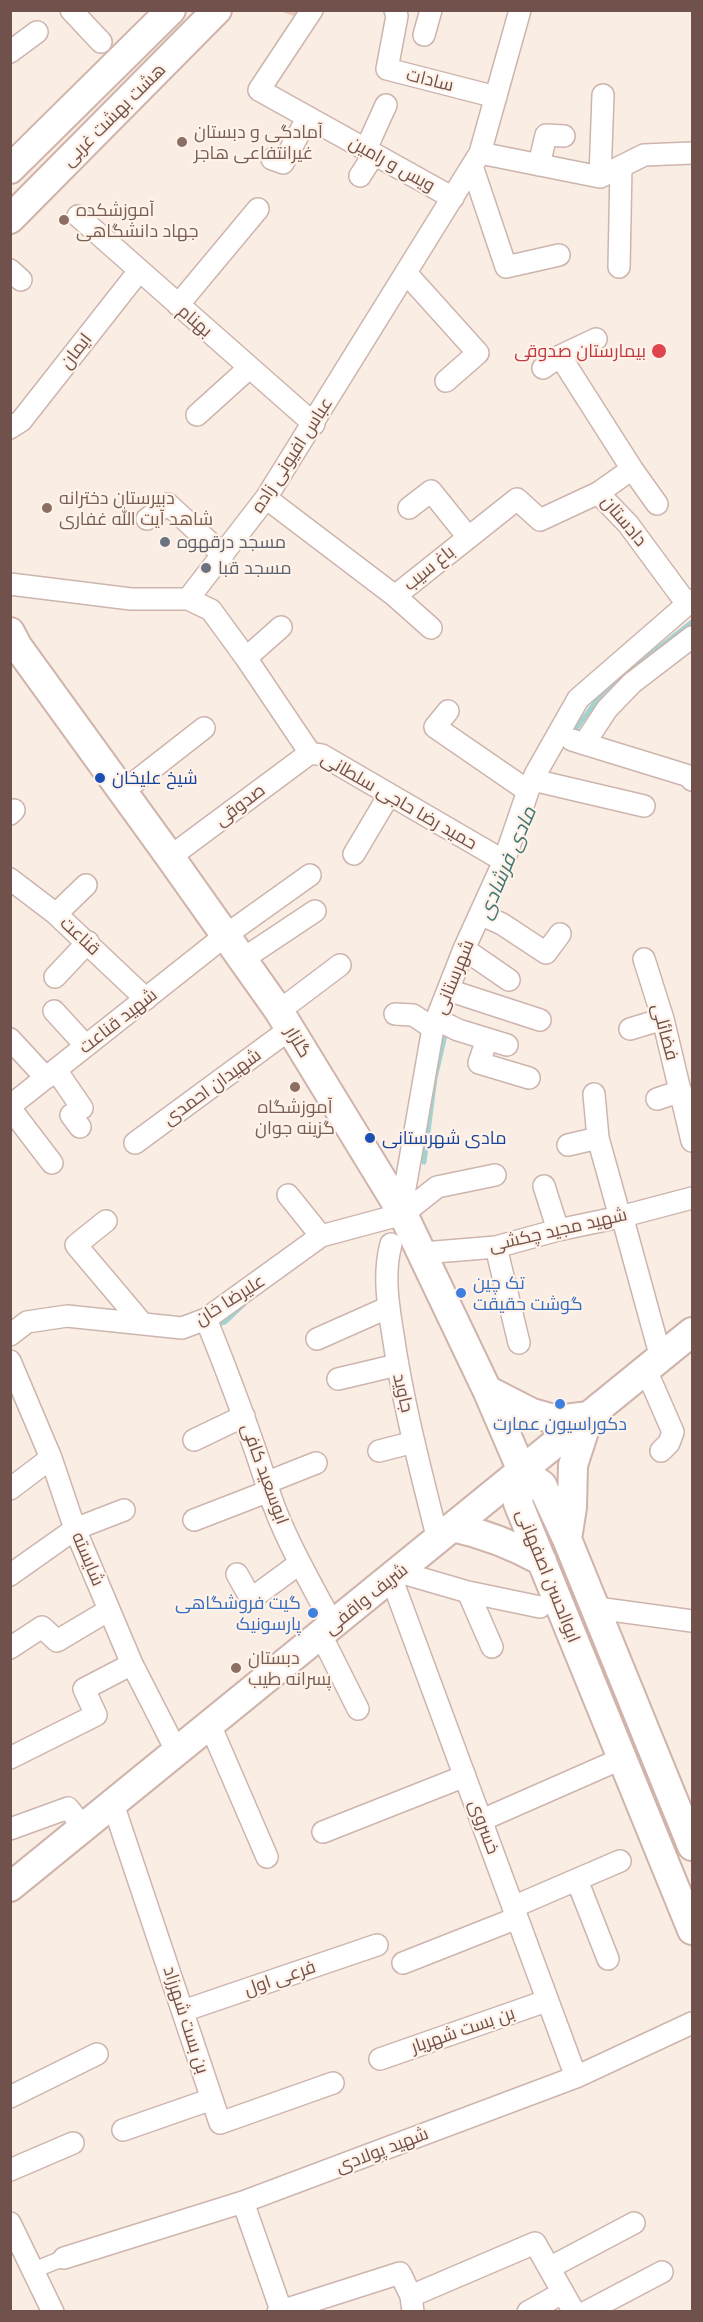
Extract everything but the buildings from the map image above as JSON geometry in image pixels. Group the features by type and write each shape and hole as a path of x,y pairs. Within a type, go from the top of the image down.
{"main road":[{"name":"هشت بهشت غربی","path":"10,170 171,10"},
{"name":"هشت بهشت غربی","path":"10,219 217,10"},
{"name":"گلزار","path":"12,644 170,857 284,1020 402,1212 488,1390 522,1471"},
{"name":"شریف واقفی","path":"10,1887 693,1332"},
{"path":"488,1390 532,1413 557,1420 589,1416 573,1465 572,1507 567,1539"},
{"name":"ابوالحسن اصفهانی","path":"692,1845 567,1539 542,1485 522,1471 518,1503 693,1929"},
{"path":"445,1534 481,1533 512,1545 542,1561"},
{"path":"642,1804 654,1809 661,1807 666,1802 669,1789"},
{"path":"659,1847 668,1838 674,1836 687,1838 692,1845"}],"street":[{"path":"71,10 101,42"},
{"name":"ویس و رامین","path":"312,10 259,90 453,198"},
{"name":"سادات","path":"395,10 397,16 387,69 496,97"},
{"path":"424,35 431,10"},
{"name":"عباس افیونی زاده","path":"188,599 266,498 476,160 520,10"},
{"path":"10,52 37,33"},
{"path":"600,177 603,96"},
{"path":"360,176 386,105"},
{"path":"278,161 288,138 308,117"},
{"path":"539,165 546,135 564,136"},
{"path":"560,255 506,267 476,160 539,165 600,177 644,155 693,153"},
{"path":"619,267 621,167"},
{"path":"178,305 258,209"},
{"name":"بهنام","path":"78,216 314,424"},
{"name":"ایمان","path":"10,428 21,421 139,272"},
{"path":"406,273 478,352 446,381"},
{"path":"596,339 551,362 657,504"},
{"path":"196,415 249,368"},
{"name":"دادستان","path":"632,469 598,493 628,524 690,602"},
{"path":"409,508 431,491 468,537"},
{"name":"باغ سیب","path":"266,498 395,596 516,499 540,520 598,493"},
{"path":"147,519 168,504 223,555"},
{"path":"10,584 131,599 188,599"},
{"path":"395,596 431,628"},
{"name":"حمید رضا حاجی سلطانی","path":"188,599 210,610 246,658 310,753 322,755 504,861"},
{"name":"شهرستانی","path":"402,1212 435,1024 448,990 473,954 480,914 538,785 557,735 578,699 690,602"},
{"path":"246,658 281,627"},
{"path":"584,744 608,708 632,683 693,637"},
{"path":"578,699 608,708"},
{"path":"448,711 435,727 538,785 644,806"},
{"path":"122,792 204,728"},
{"path":"557,735 689,776 693,780"},
{"name":"صدوقی","path":"170,857 310,753"},
{"path":"354,854 389,795"},
{"name":"شهید قناعت","path":"10,1107 226,935 310,875"},
{"name":"قناعت","path":"10,879 88,942 146,999"},
{"path":"56,914 86,885"},
{"path":"243,959 315,911"},
{"path":"480,914 502,924 542,960 560,934"},
{"path":"55,977 88,942"},
{"path":"473,954 509,980"},
{"name":"فضائلی","path":"644,959 663,1019 664,1062 681,1091 693,1141"},
{"name":"شهیدان احمدی","path":"135,1143 284,1020 340,965"},
{"path":"448,990 540,1020"},
{"path":"54,1011 86,1046"},
{"path":"395,1014 413,1015 435,1024 497,1042 479,1063 529,1078"},
{"path":"630,1029 663,1019"},
{"path":"10,1039 51,1074 87,1112"},
{"path":"657,1099 681,1091"},
{"path":"594,1094 598,1138 620,1217 624,1222 653,1364 683,1430 661,1451"},
{"path":"10,1107 52,1163"},
{"path":"568,1145 598,1138"},
{"path":"402,1212 437,1187 495,1175"},
{"path":"544,1186 558,1230"},
{"path":"288,1195 321,1236"},
{"name":"شهید مجید چکشی","path":"423,1253 495,1247 693,1198"},
{"name":"علیرضا خان","path":"10,1335 27,1322 67,1316 182,1328 206,1319 321,1236 402,1212"},
{"path":"106,1221 76,1245 141,1322"},
{"name":"جاوید","path":"391,1244 386,1263 388,1307 397,1365 414,1442 445,1534"},
{"path":"495,1247 519,1343"},
{"path":"317,1339 388,1307"},
{"name":"ابوسعید کافی","path":"206,1319 244,1416 268,1487 358,1709"},
{"name":"شایسته","path":"10,1361 51,1458 75,1529 110,1610 126,1628 132,1664 177,1752"},
{"path":"338,1379 397,1365"},
{"path":"194,1440 244,1416"},
{"path":"379,1451 414,1442"},
{"path":"10,1489 51,1458"},
{"path":"194,1520 316,1464"},
{"path":"10,1575 75,1529 124,1510"},
{"path":"237,1574 251,1599 300,1563"},
{"path":"395,1575 468,1593 540,1607"},
{"name":"خسروی","path":"395,1575 546,2001 576,2077"},
{"path":"468,1593 492,1647"},
{"path":"597,1608 693,1621"},
{"path":"10,1648 42,1627 57,1641 110,1610"},
{"path":"10,1758 96,1715 84,1689 132,1664"},
{"path":"210,1725 267,1857"},
{"path":"482,1820 623,1758"},
{"path":"323,1833 465,1776"},
{"name":"بن بست شهرزاد","path":"113,1804 220,2123 333,2083"},
{"path":"10,1829 68,1808 84,1828"},
{"path":"403,1963 515,1913 577,1880 620,1861"},
{"path":"577,1880 608,1959"},
{"name":"فرعی اول","path":"183,2011 377,1945"},
{"name":"بن بست شهریار","path":"380,2059 546,2001"},
{"name":"شهید پولادی","path":"64,2258 243,2202 576,2077 693,2023"},
{"path":"10,2097 98,2054"},
{"path":"123,2130 212,2099"},
{"path":"10,2170 73,2143"},
{"path":"243,2202 279,2311 400,2273 412,2304 535,2243 574,2312"},
{"path":"549,2268 634,2223"},
{"path":"13,2234 34,2270 54,2312"},
{"path":"34,2270 64,2258"},
{"path":"586,2312 662,2272"},
{"path":"528,2312 562,2293"}],"waterway":[{"name":"مادی فرشادی","path":"572,734 603,692 692,622"},
{"name":"مادی فرشادی","path":"424,1162 435,1078 446,1031"},
{"name":"مادی فرشادی","path":"214,1325 225,1322 245,1303"}],"place":[{"name":"آمادگی و دبستان غیرانتفاعی هاجر","path":"182,142"},
{"name":"آموزشکده جهاد دانشگاهی","path":"64,220"},
{"name":"بیمارستان صدوقی","path":"659,351"},
{"name":"دبیرستان دخترانه شاهد آیت الله غفاری","path":"47,508"},
{"name":"مسجد درقهوه","path":"165,542"},
{"name":"مسجد قبا","path":"206,568"},
{"name":"شیخ علیخان","path":"100,778"},
{"name":"آموزشگاه گزینه جوان","path":"295,1087"},
{"name":"مادی شهرستانی","path":"370,1138"},
{"name":"تک چین گوشت حقیقت","path":"461,1293"},
{"name":"دکوراسیون عمارت","path":"560,1404"},
{"name":"گیت فروشگاهی پارسونیک","path":"313,1613"},
{"name":"دبستان پسرانه طیب","path":"236,1668"}]}
